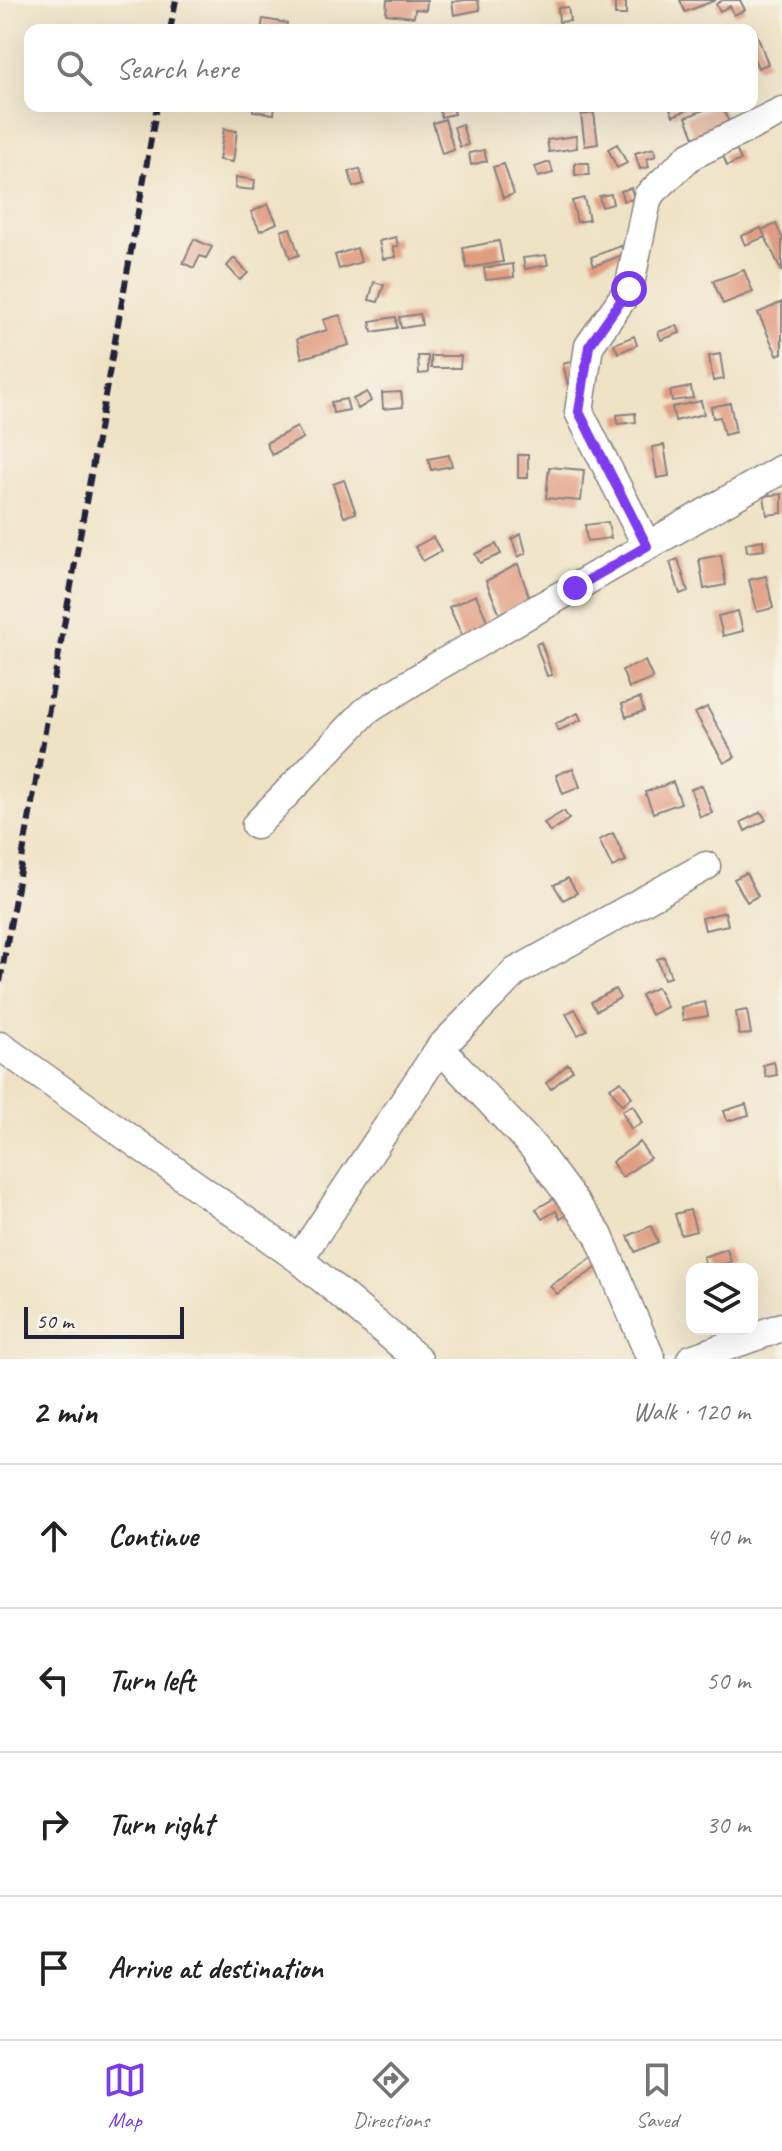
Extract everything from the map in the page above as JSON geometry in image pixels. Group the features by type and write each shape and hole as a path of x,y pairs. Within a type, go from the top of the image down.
{"street":[{"path":"647,546 579,412 589,346 629,289 648,196 690,156 782,111"},
{"path":"256,825 366,711 436,667 782,469"},
{"path":"299,1259 440,1048 515,972 706,866"},
{"path":"3,1048 299,1259 418,1359"},
{"path":"440,1048 534,1148 598,1234 651,1359"},
{"path":"691,1359 782,1327"}],"building":[{"path":"387,0 427,0 426,10 415,9 414,17 386,14"},
{"path":"478,0 480,10 454,15 452,2"},
{"path":"620,0 626,3 626,15 615,15 615,3 620,3"},
{"path":"680,0 716,0 685,12"},
{"path":"723,0 740,0 745,10 734,15 730,6 720,11 716,4"},
{"path":"568,7 570,21 559,22 558,8"},
{"path":"263,19 287,23 287,24 262,24"},
{"path":"758,37 768,64 758,68"},
{"path":"440,112 454,112 454,114 441,117"},
{"path":"699,112 725,112 733,132 698,147 686,117"},
{"path":"594,113 598,144 585,146 581,115"},
{"path":"445,119 454,150 442,154 433,123"},
{"path":"462,124 468,145 460,147 454,127"},
{"path":"224,129 237,131 233,162 219,160"},
{"path":"576,136 577,148 549,152 547,140"},
{"path":"617,144 627,163 617,168 608,149"},
{"path":"654,148 656,156 647,159 649,167 640,169 635,153"},
{"path":"736,149 741,160 727,166 723,155"},
{"path":"484,150 487,161 471,165 469,153"},
{"path":"550,162 553,173 538,177 535,167"},
{"path":"575,163 589,163 589,175 575,175"},
{"path":"504,164 514,194 503,198 493,167"},
{"path":"360,169 364,184 353,187 349,171"},
{"path":"236,177 255,180 254,190 235,188"},
{"path":"631,188 634,199 623,201 621,191"},
{"path":"611,194 613,204 602,207 599,196"},
{"path":"584,198 589,220 577,222 572,201"},
{"path":"268,204 277,223 260,231 251,212"},
{"path":"776,224 782,237 782,272 762,230"},
{"path":"290,228 299,255 290,258 281,231"},
{"path":"761,228 765,237 745,245 741,236"},
{"path":"396,237 398,246 393,247 396,257 383,259 379,241"},
{"path":"194,239 212,247 206,258 200,256 194,268 183,263"},
{"path":"499,241 503,262 467,268 463,248"},
{"path":"621,246 625,254 594,266 591,257"},
{"path":"357,248 361,262 339,269 335,255"},
{"path":"546,255 548,265 525,269 523,258"},
{"path":"234,258 248,273 240,280 227,266"},
{"path":"513,264 514,277 486,280 484,268"},
{"path":"744,270 753,292 723,304 713,281"},
{"path":"374,282 384,285 378,302 369,300"},
{"path":"782,302 782,353 777,355 758,313"},
{"path":"420,314 422,325 401,328 399,317"},
{"path":"340,315 349,345 302,358 297,339 327,330 323,320"},
{"path":"396,317 397,328 372,332 370,321"},
{"path":"677,325 680,333 661,340 658,332"},
{"path":"634,336 637,345 618,353 614,344"},
{"path":"720,354 724,379 713,381 709,356"},
{"path":"418,356 428,356 428,373 419,374"},
{"path":"431,356 461,356 460,368 431,368"},
{"path":"573,361 578,383 568,385 563,364"},
{"path":"691,387 693,398 672,401 670,391"},
{"path":"367,392 371,401 358,409 353,399"},
{"path":"401,392 403,407 383,409 382,393"},
{"path":"346,399 349,410 333,413 331,402"},
{"path":"701,401 704,414 675,421 672,407"},
{"path":"730,403 736,432 724,435 720,417 713,418 711,407"},
{"path":"635,413 636,422 618,424 617,415"},
{"path":"297,427 303,438 272,455 266,443"},
{"path":"664,445 669,476 657,478 652,447"},
{"path":"449,455 452,466 431,470 428,459"},
{"path":"518,455 528,455 528,478 518,478"},
{"path":"549,467 584,470 581,501 546,498"},
{"path":"344,480 356,513 344,517 333,484"},
{"path":"782,494 782,513 767,515 764,496"},
{"path":"608,522 611,538 587,541 585,525"},
{"path":"521,534 526,553 518,557 512,539"},
{"path":"433,537 441,551 423,561 415,547"},
{"path":"763,540 764,550 747,552 746,543"},
{"path":"496,544 501,554 480,563 475,554"},
{"path":"721,555 726,585 704,589 699,559"},
{"path":"678,559 688,591 680,594 670,562"},
{"path":"518,564 531,603 500,615 486,581"},
{"path":"766,576 773,608 757,612 749,580"},
{"path":"476,595 490,627 464,639 449,607"},
{"path":"738,611 743,631 723,636 718,616"},
{"path":"541,642 552,675 547,676 536,644"},
{"path":"645,661 653,679 629,688 622,670"},
{"path":"640,698 644,711 626,717 622,704"},
{"path":"707,707 735,757 724,763 695,713"},
{"path":"578,713 581,720 558,731 555,724"},
{"path":"573,768 580,787 563,794 556,775"},
{"path":"673,782 681,803 653,813 645,792"},
{"path":"702,785 712,813 700,817 691,789"},
{"path":"564,811 569,819 550,832 544,823"},
{"path":"761,812 766,820 745,831 741,822"},
{"path":"613,833 626,861 612,867 599,840"},
{"path":"746,873 758,896 747,902 734,879"},
{"path":"568,878 577,893 563,900 554,885"},
{"path":"725,912 728,925 705,930 702,918"},
{"path":"664,957 671,977 664,979 657,959"},
{"path":"657,987 667,1007 651,1015 641,995"},
{"path":"615,989 620,998 596,1011 591,1002"},
{"path":"705,1002 708,1016 683,1020 681,1007"},
{"path":"575,1009 587,1030 578,1035 566,1014"},
{"path":"747,1010 751,1034 739,1035 736,1012"},
{"path":"774,1062 777,1075 766,1077 763,1065"},
{"path":"568,1064 573,1070 551,1089 546,1083"},
{"path":"621,1081 632,1097 622,1105 610,1088"},
{"path":"746,1104 749,1115 727,1121 724,1111"},
{"path":"633,1105 642,1123 631,1129 622,1111"},
{"path":"640,1142 650,1158 622,1177 612,1162"},
{"path":"560,1195 570,1213 560,1219 556,1211 542,1219 536,1209"},
{"path":"690,1210 696,1231 681,1235 675,1214"},
{"path":"651,1226 658,1242 635,1252 628,1236"},
{"path":"727,1249 731,1262 705,1263 703,1257"},
{"path":"598,1254 604,1263 557,1294 550,1286"}],"railway":[{"path":"171,24 176,0"},
{"path":"0,982 156,112"}],"route":[{"path":"575,588 647,546 579,412 589,346 629,289"}]}
